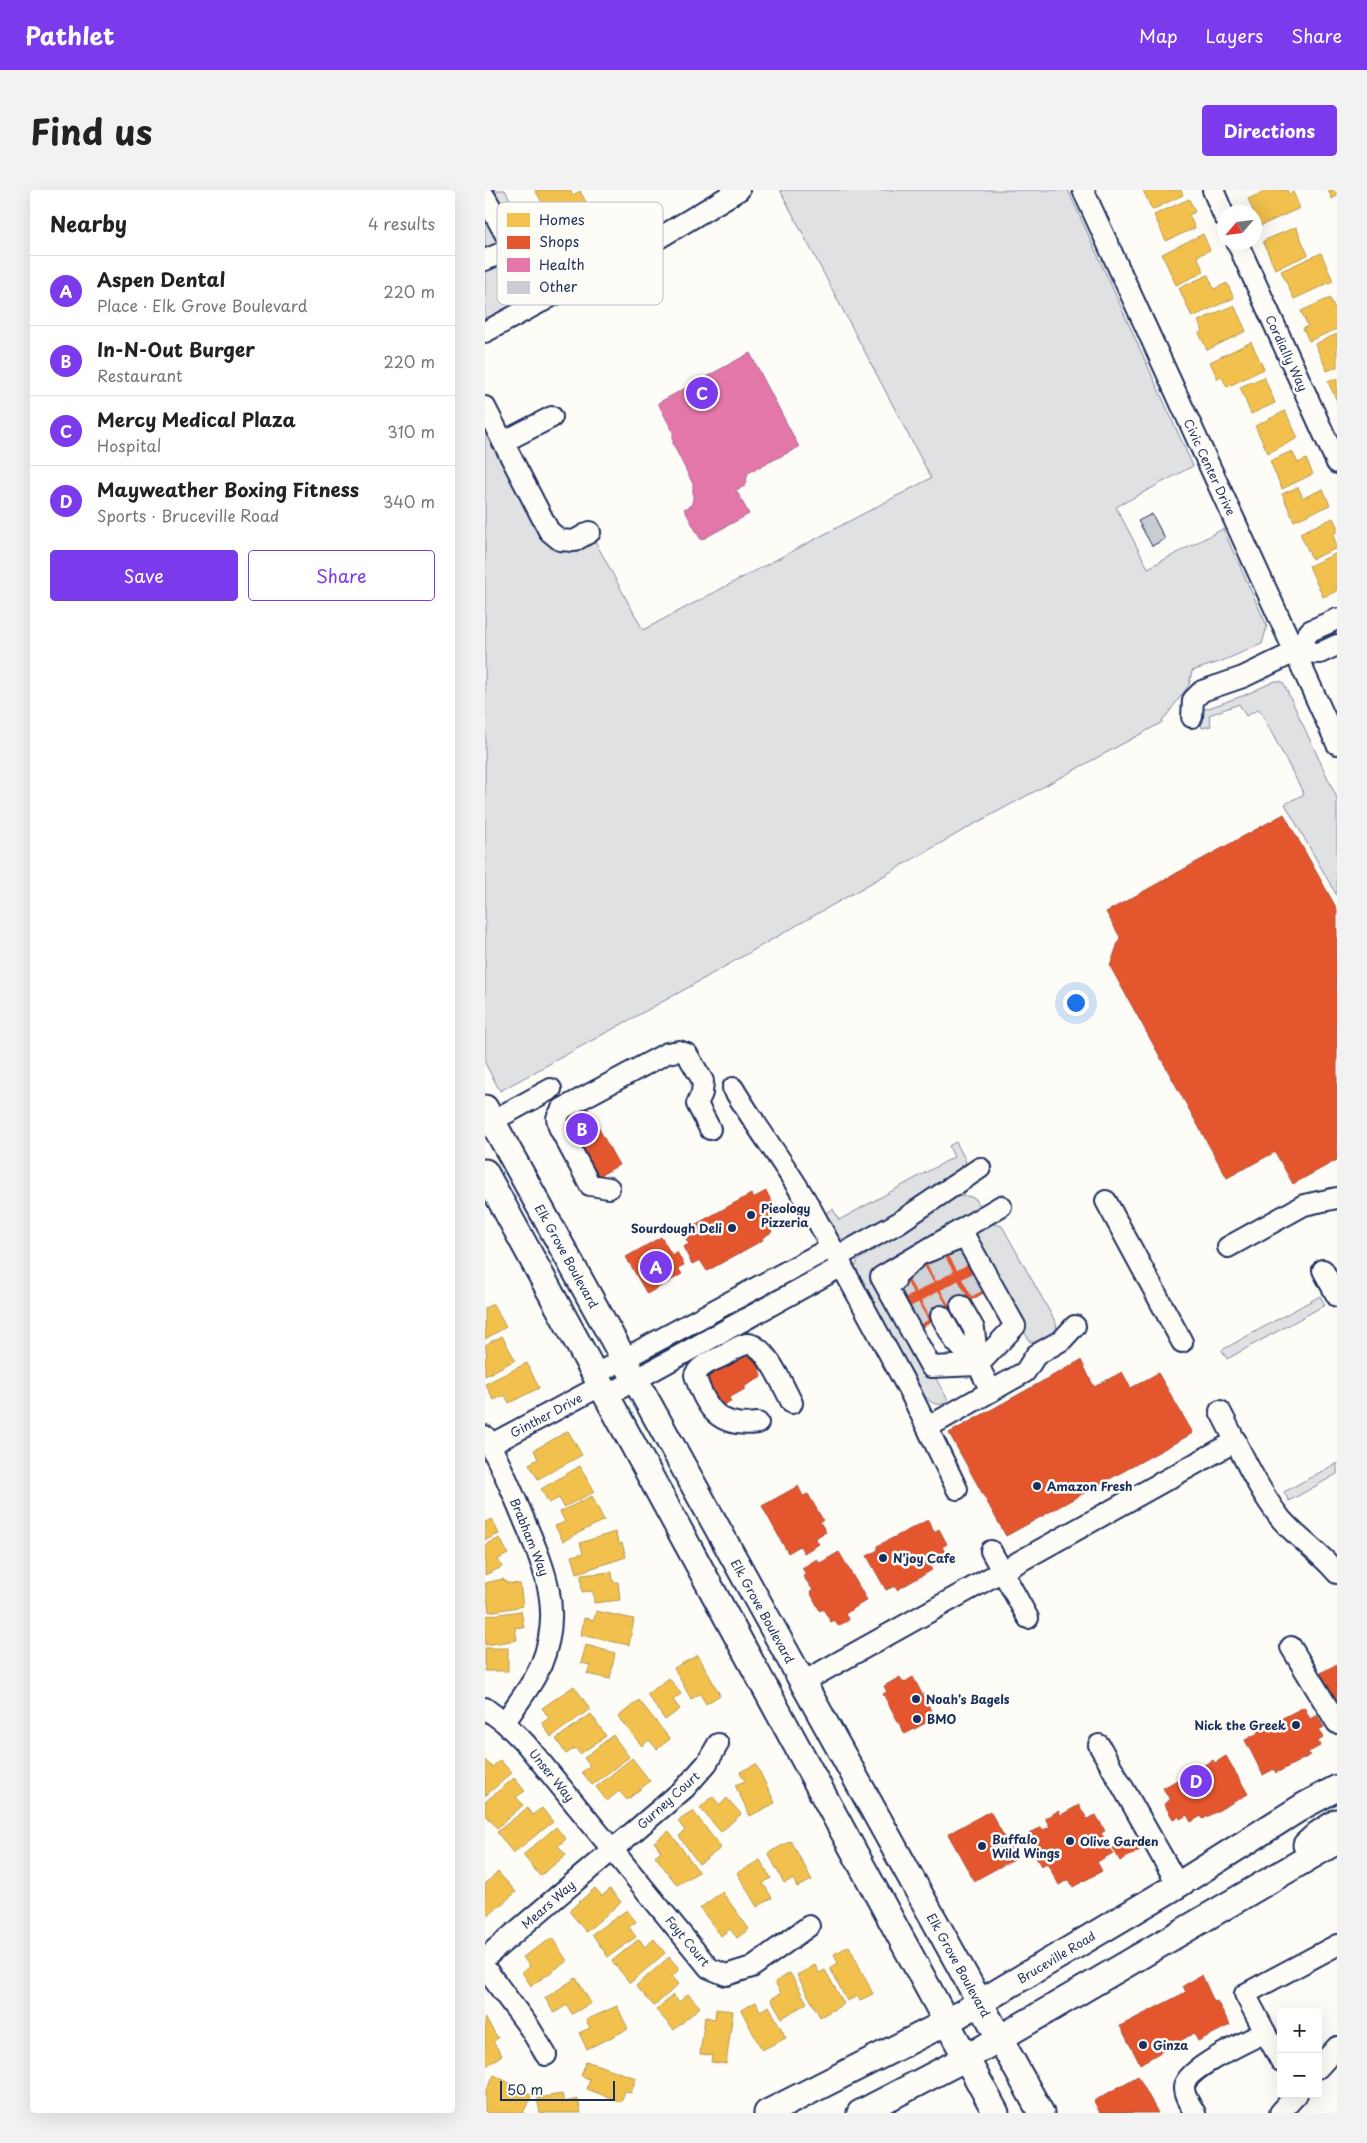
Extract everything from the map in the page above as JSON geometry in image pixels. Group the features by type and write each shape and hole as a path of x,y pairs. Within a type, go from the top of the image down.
{"main road":[{"name":"Elk Grove Boulevard","path":"489,1114 1041,2113"},
{"path":"485,1172 996,2113"},
{"name":"Bruceville Road","path":"767,2113 947,2022 1178,1885 1305,1805 1337,1788"},
{"path":"1288,1869 1318,1834 1337,1822"},
{"path":"860,2113 967,2058 1337,1841"}],"street":[{"path":"663,236 739,190"},
{"name":"Civic Center Drive","path":"1083,190 1337,744"},
{"path":"1213,190 1220,205"},
{"path":"488,208 497,222"},
{"name":"Cordially Way","path":"1241,250 1332,439 1337,463"},
{"path":"485,260 497,255"},
{"path":"485,332 536,305"},
{"path":"485,407 549,531 560,540 574,541 590,532"},
{"path":"503,442 552,417"},
{"path":"1295,652 1310,631 1337,619"},
{"path":"1192,717 1193,700 1202,691 1243,677 1295,652 1320,653 1337,645"},
{"path":"609,1188 590,1185 559,1127 557,1118 562,1109 667,1053 679,1051 687,1054 703,1081 702,1093 697,1104 710,1129"},
{"path":"733,1088 755,1125 796,1182 928,1427 957,1489"},
{"path":"489,1114 551,1089"},
{"name":"Ginther Drive","path":"487,1440 602,1385 837,1256 853,1250 898,1223 980,1168"},
{"path":"1228,1247 1304,1205 1337,1198"},
{"path":"1105,1200 1182,1342"},
{"path":"923,1261 1001,1206"},
{"path":"895,1281 894,1277 923,1261 965,1237 1015,1326 978,1365 931,1367 881,1277 923,1261 954,1245 956,1248"},
{"path":"1323,1270 1337,1296"},
{"path":"978,1365 1002,1328 982,1294"},
{"path":"961,1306 974,1329 978,1365"},
{"path":"941,1316 955,1341 978,1365 991,1391"},
{"path":"928,1427 1025,1372 1036,1355 1062,1340 1075,1326"},
{"path":"921,1328 933,1350 978,1365"},
{"path":"758,1423 740,1426 723,1421 713,1411 703,1395 695,1376 699,1369 748,1344 757,1346 765,1354 792,1403"},
{"path":"1220,1411 1272,1507 1283,1522 1334,1568"},
{"name":"Brabham Way","path":"487,1440 544,1566 551,1600 550,1634 541,1666 533,1682 505,1723"},
{"path":"803,1682 1236,1441"},
{"path":"991,1551 1028,1618"},
{"path":"1291,1648 1337,1723"},
{"name":"Unser Way","path":"485,1708 505,1723 526,1744 611,1849"},
{"name":"Gurney Court","path":"611,1849 697,1776 719,1744"},
{"path":"1099,1744 1178,1885"},
{"name":"Foyt Court","path":"611,1849 709,1968 726,1975 752,1966 809,1926"},
{"name":"Mears Way","path":"485,1958 611,1849"},
{"path":"1277,2054 1245,1994 1337,1945"},
{"path":"485,1968 515,2006 546,2054"},
{"path":"1195,2113 1184,2088 1185,2080 1190,2074 1265,2032"},
{"path":"1322,2064 1337,2047"},
{"path":"1280,2113 1293,2098"}],"shaded area":[{"path":"485,190 505,190 511,202 497,202 497,305 512,305 485,319"},
{"path":"780,190 1068,190 1193,466 1116,507 1148,568 1223,529 1267,626 1262,644 1192,671 1189,685 1161,723 969,827 682,991 500,1091 485,1063 485,407 549,531 590,532 643,630 931,478"},
{"path":"1275,681 1283,682 1337,798 1337,896 1285,804 1304,794 1259,709 1246,716 1239,704 1209,715 1211,726 1202,728 1200,716 1203,710 1245,695"},
{"path":"956,1142 965,1159 966,1166 961,1172 850,1241 840,1238 834,1232 824,1214 833,1209 839,1220 954,1157 949,1146"},
{"path":"968,1196 976,1199 979,1204 977,1208 885,1261 879,1266 877,1273 948,1400 946,1403 936,1404 923,1394 855,1268 858,1260 957,1197"},
{"path":"991,1223 1002,1226 1056,1323 1057,1331 1045,1340 1030,1342 974,1243 975,1236 981,1228"},
{"path":"1320,1296 1325,1305 1227,1359 1222,1350"},
{"path":"1337,1463 1337,1474 1289,1501 1284,1492"}],"building: Homes":[{"path":"535,190 570,190 573,195 580,191 586,202 542,202"},
{"path":"1143,190 1181,190 1183,195 1152,210"},
{"path":"1268,190 1287,190 1289,194 1293,192 1300,208 1262,225 1262,205 1251,205 1248,199"},
{"path":"1328,190 1337,190 1337,196 1332,199"},
{"path":"1189,199 1195,212 1189,215 1195,228 1166,241 1154,215"},
{"path":"1296,227 1308,255 1275,269 1263,241"},
{"path":"1203,234 1210,250 1197,256 1204,272 1176,285 1162,254"},
{"path":"1321,253 1333,281 1294,299 1281,271"},
{"path":"1208,275 1214,289 1227,283 1234,298 1192,317 1179,288"},
{"path":"1330,298 1337,314 1337,329 1309,341 1303,328 1308,326 1301,311"},
{"path":"1234,305 1246,331 1207,350 1199,333 1203,331 1198,321"},
{"path":"1337,334 1337,367 1327,371 1315,344"},
{"path":"1251,342 1264,369 1227,387 1222,377 1218,379 1210,362"},
{"path":"1264,377 1275,403 1251,414 1240,387"},
{"path":"1337,378 1337,401 1328,382"},
{"path":"1285,411 1298,438 1268,453 1255,426"},
{"path":"1292,451 1298,463 1306,459 1313,474 1282,489 1270,461"},
{"path":"1298,487 1303,498 1323,489 1330,505 1294,521 1282,494"},
{"path":"1333,518 1337,526 1337,532 1333,534 1337,548 1312,559 1300,533"},
{"path":"1337,553 1337,591 1323,597 1309,566"},
{"path":"493,1304 506,1327 485,1339 485,1308"},
{"path":"502,1336 515,1360 485,1376 485,1357 487,1356 485,1345"},
{"path":"527,1363 539,1388 509,1403 505,1395 494,1400 485,1384"},
{"path":"568,1431 582,1455 538,1479 529,1464 538,1459 534,1450"},
{"path":"580,1466 594,1492 564,1507 559,1498 549,1503 541,1489"},
{"path":"592,1496 604,1520 563,1541 555,1526 565,1522 560,1512"},
{"path":"492,1519 499,1534 485,1540 485,1522"},
{"path":"615,1532 619,1544 622,1543 626,1557 577,1573 572,1556 583,1553 580,1543"},
{"path":"500,1538 508,1554 498,1559 502,1567 485,1575 485,1545"},
{"path":"612,1572 613,1582 618,1582 620,1600 594,1603 593,1591 582,1592 581,1575"},
{"path":"503,1579 507,1583 520,1584 523,1606 489,1612 485,1583"},
{"path":"521,1611 524,1628 515,1627 517,1640 485,1645 485,1616"},
{"path":"596,1611 634,1619 629,1645 581,1635 584,1618 594,1620"},
{"path":"586,1645 615,1653 610,1679 587,1674 590,1665 581,1663"},
{"path":"485,1648 508,1648 508,1671 485,1671"},
{"path":"698,1655 720,1695 706,1704 700,1694 691,1699 674,1668"},
{"path":"669,1678 681,1694 673,1700 680,1709 665,1720 647,1694"},
{"path":"574,1686 590,1709 551,1737 542,1723 549,1718 542,1708"},
{"path":"639,1700 670,1739 657,1749 649,1740 642,1746 618,1717"},
{"path":"591,1714 606,1736 580,1754 575,1748 566,1754 556,1739"},
{"path":"613,1735 629,1757 592,1785 582,1772 590,1766 584,1758"},
{"path":"632,1758 650,1781 627,1800 619,1791 607,1801 596,1787"},
{"path":"485,1760 492,1767 500,1760 512,1773 485,1796"},
{"path":"756,1764 775,1803 750,1816 735,1785 745,1781 740,1772"},
{"path":"514,1778 525,1791 516,1797 523,1805 497,1828 485,1814 485,1802"},
{"path":"712,1796 720,1805 727,1798 741,1814 721,1832 700,1808"},
{"path":"527,1808 532,1815 542,1808 553,1822 513,1853 497,1832"},
{"path":"693,1811 721,1848 699,1864 679,1836 685,1831 678,1821"},
{"path":"556,1827 566,1839 558,1846 566,1855 540,1876 523,1855"},
{"path":"669,1831 699,1872 677,1885 655,1856 661,1851 654,1842"},
{"path":"791,1841 812,1880 797,1887 793,1879 784,1883 768,1853"},
{"path":"760,1860 771,1878 763,1883 772,1898 757,1907 737,1873"},
{"path":"498,1872 516,1892 489,1915 485,1911 485,1884"},
{"path":"595,1888 602,1896 610,1889 621,1902 586,1932 569,1911"},
{"path":"722,1892 749,1929 737,1938 730,1929 721,1936 700,1908"},
{"path":"627,1910 636,1922 629,1927 636,1937 608,1957 592,1934"},
{"path":"552,1938 567,1961 531,1986 522,1972 530,1967 523,1957"},
{"path":"639,1939 645,1947 654,1939 665,1953 630,1983 612,1961"},
{"path":"849,1946 873,1994 860,2000 858,1996 847,2001 830,1968 838,1963 834,1954"},
{"path":"669,1957 680,1969 672,1976 679,1984 654,2006 636,1986"},
{"path":"815,1965 819,1973 825,1970 844,2004 820,2017 797,1975"},
{"path":"790,1973 807,2003 782,2018 771,1999 781,1993 775,1982"},
{"path":"576,1978 591,2003 572,2014 567,2005 554,2013 545,1998"},
{"path":"688,1994 700,2007 674,2030 656,2010 673,1995 679,2002"},
{"path":"756,2002 760,2011 769,2006 786,2038 762,2050 741,2010"},
{"path":"617,2006 628,2029 587,2049 579,2033 590,2028 586,2020"},
{"path":"716,2009 733,2011 726,2064 711,2062 712,2055 700,2054 705,2017 715,2019"},
{"path":"485,2018 498,2038 493,2042 502,2055 485,2067"},
{"path":"586,2061 636,2078 631,2093 625,2091 621,2102 587,2089 590,2079 581,2076"},
{"path":"494,2075 532,2095 523,2113 485,2113 485,2092"},
{"path":"562,2094 564,2102 578,2099 581,2113 540,2113 537,2098"}],"building: Shops":[{"path":"1284,814 1337,909 1337,1160 1293,1184 1275,1152 1227,1178 1110,966 1120,937 1106,912"},
{"path":"588,1109 619,1165 592,1180 563,1123"},
{"path":"766,1191 778,1213 772,1217 775,1222 769,1225 772,1232 762,1238 763,1240 707,1271 700,1260 692,1264 683,1247 689,1244 686,1239 693,1235 689,1228 751,1194 753,1198"},
{"path":"661,1237 672,1255 677,1252 684,1265 678,1268 682,1274 647,1294 626,1257"},
{"path":"963,1243 989,1290 913,1332 887,1286"},
{"path":"746,1348 751,1358 755,1355 762,1368 759,1370 762,1377 745,1386 745,1389 729,1398 731,1401 718,1408 701,1372"},
{"path":"1081,1360 1094,1387 1122,1372 1131,1388 1158,1373 1193,1433 1006,1536 949,1433"},
{"path":"798,1486 803,1496 808,1494 823,1520 820,1522 826,1532 815,1538 819,1544 804,1553 800,1546 788,1553 762,1506"},
{"path":"928,1520 934,1532 939,1529 947,1544 942,1547 948,1557 930,1567 932,1570 897,1590 895,1586 886,1590 867,1556 878,1550 877,1546"},
{"path":"839,1552 867,1600 845,1614 849,1620 838,1626 835,1620 831,1622 823,1609 820,1611 810,1592 813,1590 803,1576 806,1574 802,1568 817,1559 820,1563"},
{"path":"1337,1664 1337,1713 1315,1676"},
{"path":"900,1677 903,1683 913,1677 935,1718 905,1734 883,1694 887,1692 884,1686"},
{"path":"1304,1707 1310,1719 1317,1715 1324,1727 1319,1730 1323,1738 1318,1741 1320,1746 1307,1753 1311,1755 1276,1773 1274,1769 1263,1775 1245,1740 1258,1733 1257,1731"},
{"path":"1226,1756 1248,1794 1203,1819 1201,1816 1191,1822 1187,1815 1180,1819 1179,1816 1173,1819 1164,1804 1170,1800 1163,1788 1213,1760 1215,1763"},
{"name":"Olive Garden","path":"1079,1805 1087,1819 1096,1815 1105,1831 1101,1833 1113,1853 1097,1862 1102,1871 1073,1887 1069,1879 1059,1885 1047,1863 1041,1866 1032,1851 1037,1848 1029,1834 1041,1827 1043,1830 1050,1827 1045,1818 1058,1811 1061,1815"},
{"name":"Buffalo Wild Wings","path":"990,1811 1016,1858 974,1881 948,1834"},
{"path":"1133,1838 1140,1850 1120,1861 1113,1848"},
{"path":"1202,1975 1214,2002 1217,2001 1230,2025 1198,2041 1194,2033 1140,2064 1120,2026 1186,1992 1183,1986"},
{"path":"1138,2076 1158,2113 1100,2113 1094,2101"}],"building: Health":[{"path":"750,353 799,447 748,473 745,486 736,490 749,514 701,540 684,509 691,506 693,484 673,444 673,432 658,403"}],"building: Other":[{"path":"1152,514 1165,539 1152,546 1138,521"}],"tunnel":[{"path":"956,1248 982,1294"},
{"path":"935,1259 961,1306"},
{"path":"915,1270 941,1316"},
{"path":"895,1281 921,1328"}],"place":[{"name":"Mercy Medical Plaza","path":"702,393"},
{"name":"In-N-Out Burger","path":"582,1129"},
{"name":"Pieology Pizzeria","path":"751,1215"},
{"name":"Sourdough Deli","path":"732,1228"},
{"name":"Aspen Dental","path":"656,1267"},
{"name":"Amazon Fresh","path":"1037,1486"},
{"name":"N'joy Cafe","path":"883,1558"},
{"name":"Noah's Bagels","path":"916,1699"},
{"name":"BMO","path":"917,1719"},
{"name":"Nick the Greek","path":"1296,1725"},
{"name":"Mayweather Boxing Fitness","path":"1196,1781"},
{"name":"Olive Garden","path":"1070,1841"},
{"name":"Buffalo Wild Wings","path":"982,1846"},
{"name":"Ginza","path":"1143,2045"}]}
